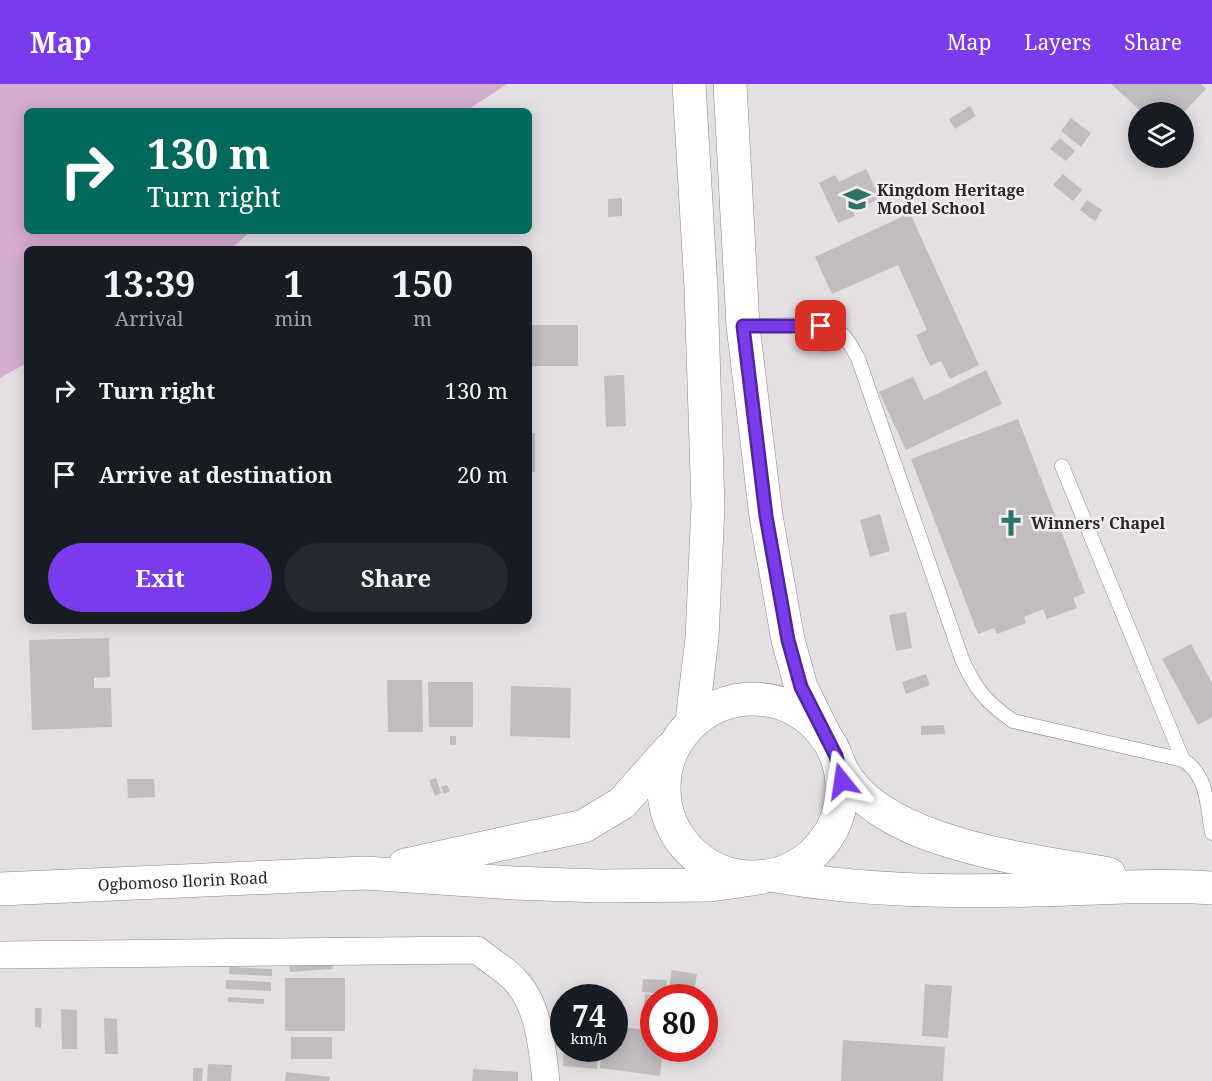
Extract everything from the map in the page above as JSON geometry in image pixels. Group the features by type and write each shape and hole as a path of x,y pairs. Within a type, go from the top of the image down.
{"main road":[{"path":"689,84 700,288 708,506 702,638 683,734 663,776 665,808 677,837 699,860 727,875 767,877 854,888 935,891 1167,885 1212,888"},
{"path":"730,84 743,326 766,516 788,640 801,687 845,778 857,793 872,805 921,830 974,849 1167,885"},
{"path":"747,698 777,702 804,715 831,746 842,781 840,806 832,830 818,850 799,866 767,877 711,885 600,886 513,883 365,873 584,826 622,803 683,734 718,705 747,698"},
{"name":"Ogbomoso Ilorin Road","path":"0,889 365,873"}],"street":[{"path":"0,956 477,950 514,980 529,999 542,1044 546,1081"}],"lane":[{"path":"743,326 821,326 835,329 845,338 858,358 962,659 972,682 993,707 1013,721 1183,760 1197,770 1203,782 1212,833"},
{"path":"1062,466 1183,760"}],"shaded area":[{"path":"0,84 507,84 471,108 24,108 24,234 248,234 234,246 24,246 24,365 0,378"}],"building":[{"path":"1111,84 1201,84 1206,89 1194,102 1131,102"},
{"path":"970,106 976,116 955,129 949,119"},
{"path":"1071,118 1091,133 1081,147 1061,131"},
{"path":"1060,138 1075,151 1066,161 1050,149"},
{"path":"866,169 880,198 853,211 855,216 838,223 819,183 835,175 839,182"},
{"path":"1063,174 1082,190 1073,201 1053,185"},
{"path":"622,198 622,216 608,217 608,199"},
{"path":"1087,200 1102,210 1095,221 1080,210"},
{"path":"910,213 979,365 950,379 941,361 930,366 916,335 927,330 898,265 832,294 815,257"},
{"path":"532,325 578,325 578,366 532,366"},
{"path":"835,332 839,349 823,353 818,336"},
{"path":"986,370 1002,404 906,450 879,392 913,377 924,400"},
{"path":"624,375 626,426 606,427 604,376"},
{"path":"1018,419 1085,593 1073,598 1077,608 1047,619 1043,609 1024,617 1026,623 997,634 994,628 978,634 911,459"},
{"path":"532,433 535,433 535,472 532,472"},
{"path":"880,514 890,551 870,557 860,520"},
{"path":"906,612 912,648 896,651 889,615"},
{"path":"109,638 110,677 94,678 94,688 111,688 112,727 32,730 29,640"},
{"path":"1191,644 1212,683 1212,717 1198,725 1162,659"},
{"path":"926,674 930,685 906,694 902,682"},
{"path":"387,680 422,680 423,732 388,732"},
{"path":"428,682 473,682 473,727 429,727"},
{"path":"511,686 571,688 570,738 510,736"},
{"path":"944,725 945,734 921,735 921,726"},
{"path":"450,736 456,736 456,745 450,745"},
{"path":"436,778 441,793 435,796 429,780"},
{"path":"127,779 154,779 155,797 128,798"},
{"path":"447,785 450,791 444,794 441,787"},
{"path":"332,959 333,969 290,972 289,962"},
{"path":"230,967 272,969 272,976 229,974"},
{"path":"672,970 697,974 695,984 670,984"},
{"path":"285,978 345,978 345,1031 285,1031"},
{"path":"643,979 667,980 667,984 643,984"},
{"path":"226,980 271,982 271,991 226,989"},
{"path":"925,984 952,986 948,1038 922,1036"},
{"path":"228,997 264,999 264,1004 228,1002"},
{"path":"35,1008 42,1008 41,1028 35,1027"},
{"path":"61,1009 77,1010 77,1049 62,1049"},
{"path":"104,1018 117,1019 118,1054 105,1054"},
{"path":"628,1028 640,1029 640,1062 662,1062 660,1076 600,1068 601,1062 628,1062"},
{"path":"291,1037 332,1037 332,1059 291,1059"},
{"path":"843,1040 945,1047 943,1081 841,1081"},
{"path":"563,1062 598,1062 597,1069 563,1066"},
{"path":"208,1064 232,1065 231,1081 207,1081"},
{"path":"193,1068 203,1068 202,1081 193,1081"},
{"path":"473,1069 518,1072 518,1081 472,1081"},
{"path":"286,1072 330,1077 329,1081 285,1081"}],"place":[{"name":"Kingdom Heritage Model School","path":"857,199"},
{"name":"Winners' Chapel","path":"1011,523"}],"route":[{"path":"821,326 743,326 766,516 788,640 801,687 836,756 842,781"}]}
